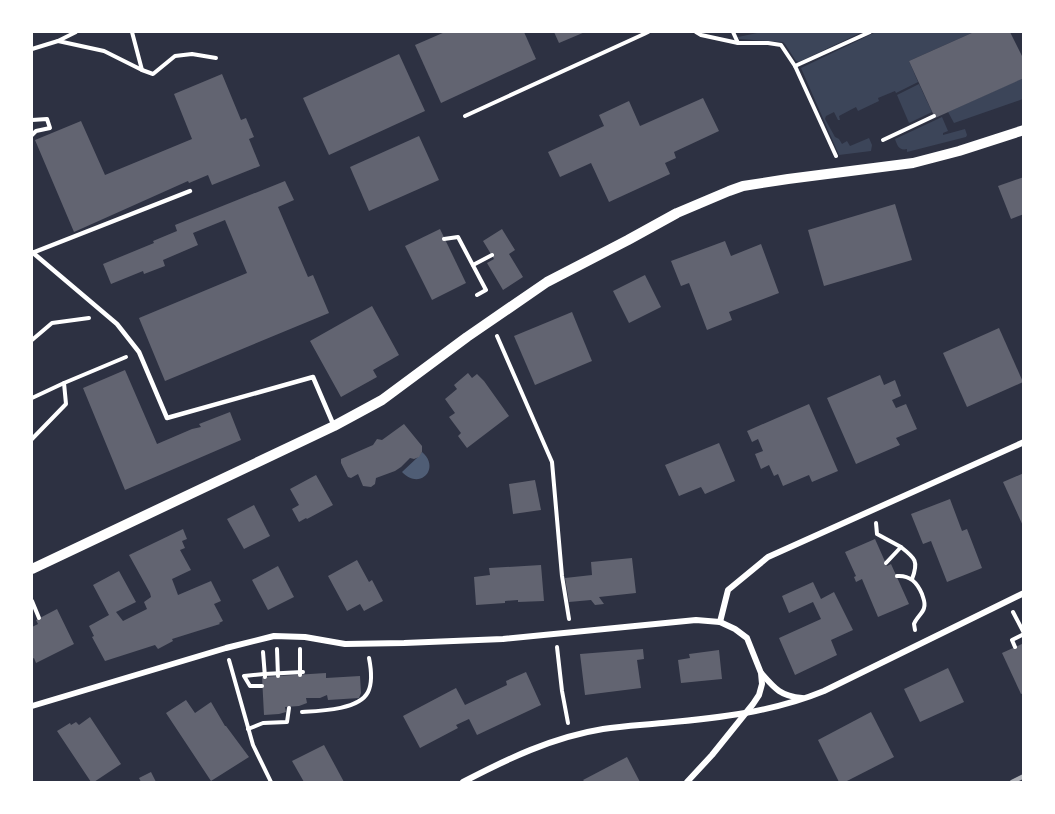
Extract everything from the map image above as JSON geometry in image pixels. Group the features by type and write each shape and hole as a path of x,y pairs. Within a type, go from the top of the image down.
{"street":[{"path":"32,569 334,426 382,400 547,282 677,213 743,186 788,178 913,163 1023,130"},
{"path":"720,622 728,590 768,557 1023,442"},
{"path":"463,783 525,752 570,736 604,729 745,714 806,699 1023,592"},
{"path":"32,706 257,639 277,636 299,636 345,644 404,644 503,639 696,620 720,622 747,638 761,673 762,684 753,704 687,783"},
{"path":"761,673 776,690 806,699"}],"lane":[{"path":"190,191 32,253 117,324 139,352 167,418 313,377 334,426"}],"path":[{"path":"32,49 58,41 75,32"},
{"path":"132,32 142,70"},
{"path":"465,116 648,32"},
{"path":"696,32 738,43 781,45 795,66 843,173"},
{"path":"733,32 738,43"},
{"path":"795,66 870,32"},
{"path":"58,41 104,51 153,74 175,56 192,54 216,58"},
{"path":"883,140 934,116"},
{"path":"32,120 48,119 51,128 36,131 32,135"},
{"path":"444,239 458,237 486,290 477,295"},
{"path":"473,265 492,255"},
{"path":"32,340 52,323 108,316"},
{"path":"502,348 552,462 562,576 568,611"},
{"path":"32,398 139,352"},
{"path":"32,439 66,404 64,383"},
{"path":"877,534 909,554 916,567 912,579"},
{"path":"886,563 901,547"},
{"path":"897,576 912,579 919,586 925,604 914,624 920,644"},
{"path":"32,601 39,618"},
{"path":"1007,601 1023,633 1012,640 1015,647"},
{"path":"277,636 278,674"},
{"path":"262,686 250,686 244,676 301,673 299,636"},
{"path":"226,648 253,745 271,783"},
{"path":"262,651 265,675"},
{"path":"302,712 349,706 361,700 368,692 371,682 369,654"},
{"path":"559,661 565,710"},
{"path":"248,729 263,723 287,722 289,708"}],"shaded area":[{"path":"762,32 862,32 799,62 783,42 739,39 738,37"},
{"path":"876,32 974,32 909,61 918,82 896,93 895,91 878,98 879,101 858,111 856,107 839,116 840,120 834,112 826,116 825,119 835,137 842,144 847,141 850,146 869,138 872,145 871,151 839,155 801,68"},
{"path":"1023,78 1023,99 954,123 948,112"},
{"path":"919,84 932,112 909,123 897,95"},
{"path":"942,117 948,131 943,135 965,129 966,137 907,152 907,149 900,148 895,139"},
{"path":"422,452 429,465 426,475 415,479 402,472 419,456"}],"building":[{"path":"445,32 524,32 536,59 441,103 415,45"},
{"path":"554,32 585,32 559,43"},
{"path":"974,32 1010,32 1024,60 1024,78 935,118 909,61"},
{"path":"399,54 425,111 329,155 303,98"},
{"path":"222,74 241,120 246,118 254,137 249,139 260,166 212,185 208,175 189,183 188,181 74,232 35,140 81,121 105,175 192,139 174,94"},
{"path":"703,98 719,131 674,152 676,158 665,163 670,174 609,202 591,163 560,177 548,152 604,126 599,115 629,101 640,126"},
{"path":"419,136 439,180 369,211 350,167"},
{"path":"1024,177 1024,214 1011,219 998,186"},
{"path":"285,181 294,200 278,207 308,277 313,275 329,313 165,381 139,318 247,273 225,220 193,233 198,245 163,260 165,266 144,274 143,271 111,284 103,264 177,231 175,225"},
{"path":"895,204 912,260 824,286 808,230"},
{"path":"440,229 466,283 432,300 405,246"},
{"path":"502,229 515,250 509,254 523,277 503,290 487,263 494,259 483,241"},
{"path":"725,241 731,256 761,244 779,293 729,312 732,320 707,330 689,283 681,286 671,261"},
{"path":"645,275 661,307 629,323 613,291"},
{"path":"372,306 399,355 373,370 377,377 341,397 310,341"},
{"path":"572,312 592,361 535,385 514,336"},
{"path":"999,328 1023,382 967,407 943,353"},
{"path":"125,370 157,444 201,427 199,424 230,412 241,440 125,490 83,388"},
{"path":"468,373 472,378 477,374 484,381 509,416 467,448 458,436 461,433 449,417 455,413 445,399 457,389 454,385"},
{"path":"880,375 884,385 895,380 901,396 892,400 896,408 906,404 917,429 896,438 900,445 856,464 827,398"},
{"path":"809,404 838,471 812,482 809,475 783,486 778,474 774,476 769,465 761,469 755,454 763,451 758,439 752,442 747,431"},
{"path":"404,424 422,446 419,457 410,458 395,471 376,478 375,484 371,487 363,486 358,474 351,478 348,477 341,459 373,445 377,439 382,440"},
{"path":"719,443 735,481 705,494 701,487 679,496 665,465"},
{"path":"1024,473 1024,528 1003,482"},
{"path":"316,475 333,505 299,522 292,509 299,505 290,489"},
{"path":"535,480 541,510 513,514 509,484"},
{"path":"950,499 962,531 967,529 982,568 947,582 931,541 923,544 911,514"},
{"path":"254,505 270,536 244,549 227,519"},
{"path":"183,529 187,539 182,541 185,548 180,550 191,570 172,579 178,595 211,581 221,601 214,604 223,621 220,624 172,639 173,641 158,649 155,645 105,661 92,637 94,636 89,626 109,615 93,585 119,571 136,602 116,612 123,621 147,609 144,602 151,597 150,593 129,555"},
{"path":"875,539 887,566 891,564 909,604 878,617 862,579 856,582 854,577 856,576 845,552"},
{"path":"632,558 636,593 599,597 604,604 595,605 591,600 569,602 565,578 592,575 591,562"},
{"path":"357,560 369,582 372,580 383,601 364,611 360,604 347,611 328,576"},
{"path":"541,565 544,601 518,602 518,600 476,605 474,577 490,575 489,568"},
{"path":"278,566 294,597 268,610 252,580"},
{"path":"813,582 821,599 834,592 853,630 831,640 837,655 795,675 779,638 821,619 813,602 789,613 782,596"},
{"path":"57,609 74,644 36,663 34,658 32,659 32,627 38,624 36,620"},
{"path":"1024,643 1024,693 1021,694 1002,653"},
{"path":"643,649 644,659 637,660 641,688 585,695 580,654"},
{"path":"719,650 722,679 681,683 678,660 690,658 689,654"},
{"path":"948,668 964,702 920,722 904,689"},
{"path":"526,672 541,705 477,735 469,719 456,725 458,728 420,748 403,716 456,688 465,705 507,685 506,681"},
{"path":"326,673 326,678 360,676 359,698 328,700 327,695 320,698 306,698 307,703 285,707 286,712 264,715 262,677"},
{"path":"186,700 195,713 211,702 225,726 249,757 211,781 166,713"},
{"path":"871,712 894,757 845,782 839,782 818,740"},
{"path":"90,717 121,764 94,782 91,782 57,731 70,723 71,725 76,722 79,725"},
{"path":"324,745 344,782 304,782 292,761"},
{"path":"627,757 640,782 585,782 583,780"},
{"path":"151,772 156,782 141,782 139,778"}],"railway":[{"path":"1012,782 1024,776"}]}
